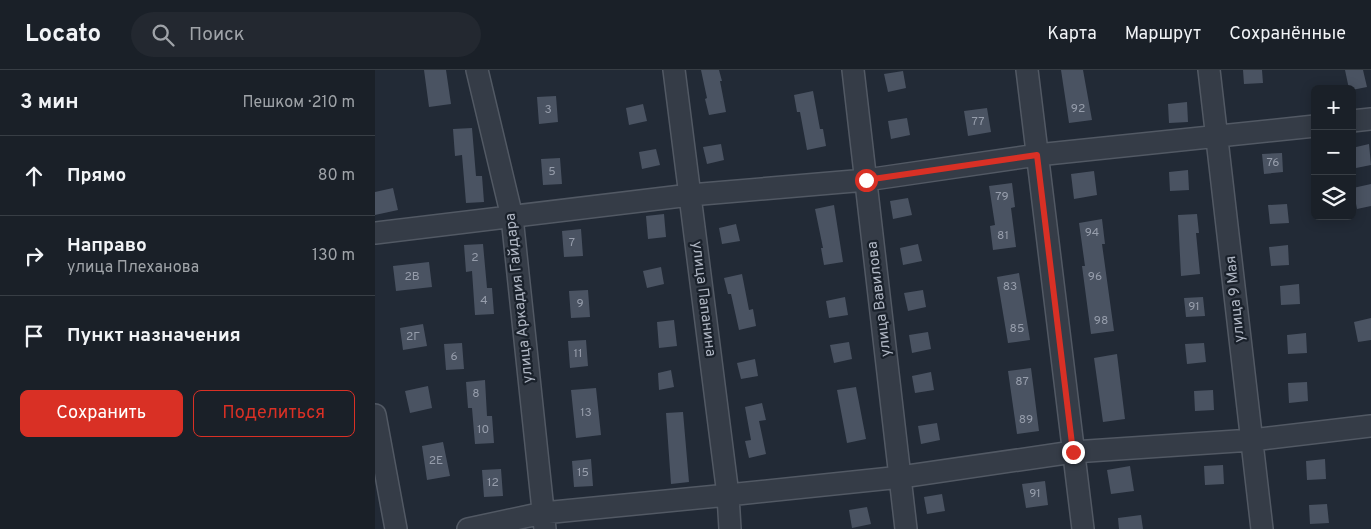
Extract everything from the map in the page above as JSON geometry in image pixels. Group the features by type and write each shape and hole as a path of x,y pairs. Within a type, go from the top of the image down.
{"street":[{"name":"улица Аркадия Гайдара","path":"477,70 513,217 544,521"},
{"name":"улица Папанина","path":"674,70 730,529"},
{"name":"улица Вавилова","path":"853,70 906,529"},
{"path":"1027,70 1083,529"},
{"name":"улица 9 Мая","path":"1209,70 1262,529"},
{"path":"1356,121 1371,119"},
{"path":"375,233 690,195 866,180 1037,155 1311,126"},
{"path":"375,415 395,529"},
{"path":"468,529 544,521 727,495 901,477 1073,452 1252,440 1371,426"}],"building":[{"path":"424,70 446,70 451,104 429,107"},
{"path":"701,70 719,70 726,112 709,115"},
{"path":"1061,70 1083,70 1092,120 1069,123"},
{"path":"1243,70 1262,70 1263,83 1244,84"},
{"path":"1345,70 1363,70 1367,87 1356,89 1356,85 1348,85"},
{"path":"903,71 906,88 888,92 884,74"},
{"path":"813,91 820,129 823,129 826,146 807,150 800,112 797,112 794,95"},
{"path":"556,96 558,122 539,124 537,97"},
{"path":"1187,102 1188,122 1169,123 1168,104"},
{"path":"643,104 647,121 629,125 626,108"},
{"path":"987,108 991,132 968,136 964,111"},
{"path":"907,118 910,135 891,139 888,121"},
{"path":"472,128 476,176 482,176 484,202 466,203 462,155 455,156 453,129"},
{"path":"721,144 724,160 707,164 703,147"},
{"path":"1369,144 1371,165 1356,168 1356,147"},
{"path":"656,149 660,165 642,169 639,152"},
{"path":"1282,153 1283,172 1264,174 1262,154"},
{"path":"560,158 562,184 543,185 541,159"},
{"path":"1188,170 1189,190 1170,191 1169,172"},
{"path":"1094,171 1097,195 1074,199 1071,174"},
{"path":"1012,183 1015,207 1011,208 1016,247 993,250 990,226 995,225 989,186"},
{"path":"1371,184 1371,206 1357,209 1356,187"},
{"path":"393,188 398,210 375,215 375,192"},
{"path":"908,198 912,215 893,219 890,201"},
{"path":"1287,204 1289,223 1270,224 1268,205"},
{"path":"834,205 843,262 824,265 821,248 823,248 815,209"},
{"path":"664,214 666,237 648,239 646,216"},
{"path":"1197,214 1199,233 1196,233 1200,274 1181,276 1178,215"},
{"path":"1102,219 1105,244 1102,244 1114,331 1091,334 1082,266 1085,266 1079,223"},
{"path":"736,224 740,241 722,244 719,228"},
{"path":"581,229 583,256 564,257 562,231"},
{"path":"483,244 487,288 492,288 494,314 475,315 472,271 466,272 464,245"},
{"path":"918,244 922,261 903,265 900,248"},
{"path":"1288,245 1289,265 1271,266 1269,247"},
{"path":"429,262 432,287 396,291 393,266"},
{"path":"661,267 664,284 647,288 643,271"},
{"path":"1019,273 1030,340 1008,343 997,277"},
{"path":"742,274 749,310 753,309 756,326 739,330 731,294 728,294 724,278"},
{"path":"1299,284 1300,304 1281,305 1280,286"},
{"path":"588,290 590,317 571,318 569,291"},
{"path":"923,290 926,307 908,311 904,293"},
{"path":"845,297 848,315 829,318 826,301"},
{"path":"1203,297 1205,316 1186,317 1184,298"},
{"path":"1371,318 1371,340 1358,342 1354,322"},
{"path":"674,320 677,346 659,348 657,322"},
{"path":"423,324 427,346 403,350 400,328"},
{"path":"928,332 931,349 912,353 909,335"},
{"path":"1306,333 1307,353 1288,354 1287,335"},
{"path":"586,340 588,366 570,368 568,341"},
{"path":"849,342 852,359 834,363 830,345"},
{"path":"462,343 464,369 446,370 444,344"},
{"path":"1204,343 1206,362 1187,364 1185,344"},
{"path":"1117,354 1125,419 1103,422 1094,358"},
{"path":"755,359 758,376 741,379 737,363"},
{"path":"1031,368 1039,431 1017,434 1008,371"},
{"path":"671,370 674,387 659,390 658,373"},
{"path":"931,372 934,390 915,393 912,376"},
{"path":"485,380 487,416 492,416 494,443 475,444 472,408 468,408 466,382"},
{"path":"1307,382 1308,401 1289,403 1288,383"},
{"path":"428,386 432,408 410,413 405,391"},
{"path":"856,387 866,439 847,443 837,390"},
{"path":"596,388 601,435 576,438 571,390"},
{"path":"1213,390 1214,410 1195,411 1194,391"},
{"path":"762,403 766,420 759,421 766,454 749,458 745,441 751,440 745,407"},
{"path":"683,412 689,482 671,484 666,413"},
{"path":"937,423 940,440 921,444 918,426"},
{"path":"443,442 450,476 427,480 422,446"},
{"path":"591,459 593,486 574,487 572,461"},
{"path":"1325,459 1326,479 1307,480 1306,461"},
{"path":"1223,465 1224,484 1205,485 1204,466"},
{"path":"1130,466 1134,491 1111,494 1107,470"},
{"path":"501,469 503,496 484,497 482,470"},
{"path":"1045,481 1048,505 1026,508 1022,484"},
{"path":"942,494 945,511 927,514 924,497"},
{"path":"1327,504 1329,523 1310,524 1309,505"},
{"path":"867,507 871,524 852,528 849,510"},
{"path":"1141,515 1143,529 1119,529 1118,518"}],"route":[{"path":"866,180 1037,155 1073,452"}]}
